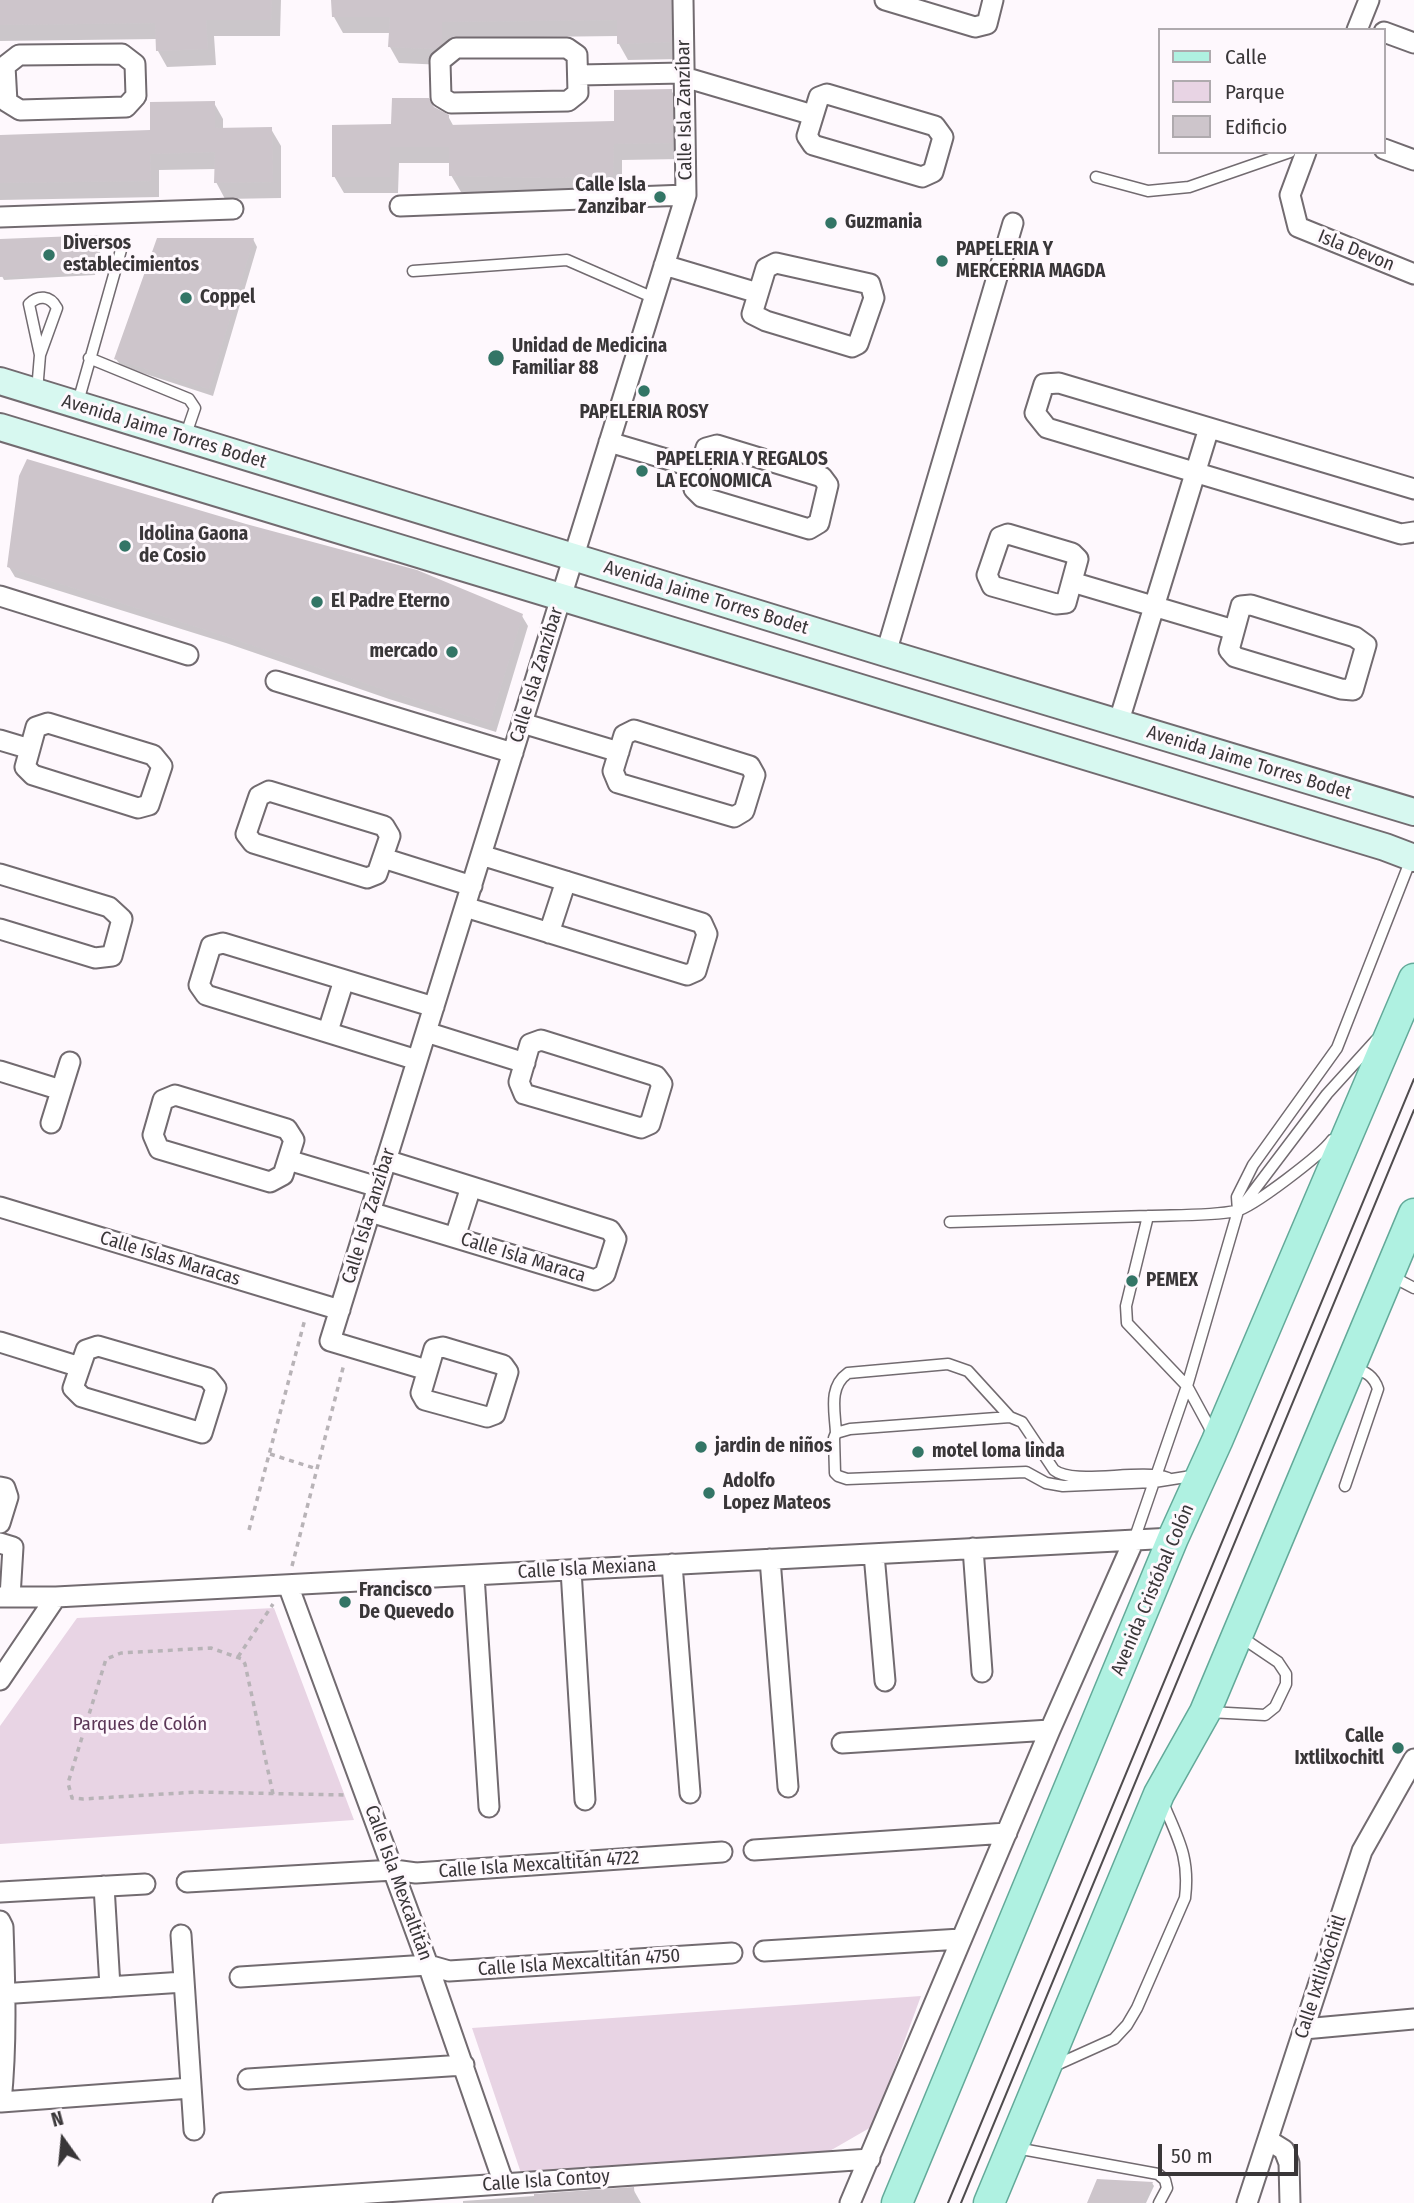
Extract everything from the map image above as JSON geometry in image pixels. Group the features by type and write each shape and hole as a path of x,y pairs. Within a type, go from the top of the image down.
{"main road":[{"name":"Avenida Cristóbal Colón","path":"897,2203 1173,1538 1414,979"},
{"path":"989,2203 1159,1794 1205,1712 1350,1366 1401,1282 1411,1230"}],"street":[{"name":"Calle Isla Zanzíbar","path":"339,1345 340,1310 686,195 683,0"},
{"path":"885,0 975,27 987,24 993,0"},
{"path":"1358,26 1369,0"},
{"path":"1386,32 1414,43"},
{"path":"456,48 567,48 577,55 578,75 578,93 568,101 451,103 441,97 440,61 456,48"},
{"path":"122,54 135,64 136,96 126,107 20,110 8,102 3,82 5,66 19,55 122,54"},
{"path":"578,75 684,75 813,115"},
{"path":"827,93 935,126 943,137 933,172 922,177 813,145 807,136 813,115 819,97 827,93"},
{"path":"1386,150 1414,160"},
{"name":"Isla Devon","path":"1305,154 1290,195 1298,227 1414,274"},
{"path":"400,206 686,195"},
{"path":"0,217 233,209"},
{"path":"887,653 1013,223"},
{"path":"776,262 870,284 874,298 858,344 852,347 766,321 752,314 758,293 766,268 776,262"},
{"path":"664,265 758,293"},
{"name":"Avenida Jaime Torres Bodet","path":"0,381 1118,724 1414,812"},
{"path":"1414,489 1059,383 1044,384 1035,414 1047,428 1401,534 1414,532"},
{"path":"0,427 1413,857"},
{"path":"1118,724 1209,428"},
{"path":"609,442 700,469"},
{"path":"717,445 822,477 828,485 819,523 809,529 702,497 694,489 700,469 706,448 717,445"},
{"path":"1008,534 1072,553 1078,559 1072,582 1066,603 1056,604 992,586 987,575 1000,537 1008,534"},
{"path":"1072,582 1234,630"},
{"path":"0,596 188,654"},
{"path":"1251,605 1355,637 1366,645 1353,690 1341,689 1235,657 1229,650 1234,630 1241,606 1251,605"},
{"path":"276,681 513,753"},
{"path":"48,723 153,755 162,766 149,804 138,807 33,775 25,767 30,749 36,727 48,723"},
{"path":"522,723 619,752"},
{"path":"634,730 750,766 755,775 744,811 734,817 618,783 613,771 619,752 624,735 634,730"},
{"path":"0,740 30,749"},
{"path":"269,791 384,825 390,836 383,858 377,874 368,878 253,843 246,834 258,796 269,791"},
{"path":"465,907 687,975 696,971 707,934 702,923 481,855"},
{"path":"383,858 472,886"},
{"path":"0,874 109,907 122,919 112,956 95,958 0,929"},
{"path":"549,933 566,881"},
{"path":"418,1060 206,995 199,985 211,946 223,943 434,1007"},
{"path":"328,1031 344,980"},
{"path":"426,1032 525,1063"},
{"path":"541,1040 656,1076 662,1084 650,1124 640,1128 524,1094 519,1082 525,1063 530,1044 541,1040"},
{"path":"51,1124 70,1062"},
{"path":"0,1071 61,1090"},
{"path":"175,1095 287,1129 294,1140 288,1160 283,1175 270,1182 159,1149 153,1135 163,1100 175,1095"},
{"path":"288,1160 378,1187"},
{"name":"Calle Isla Maraca","path":"370,1212 595,1280 605,1274 616,1239 610,1230 386,1160"},
{"path":"455,1237 471,1187"},
{"name":"Calle Islas Maracas","path":"0,1208 340,1310"},
{"path":"0,1342 80,1367"},
{"path":"339,1345 427,1370"},
{"path":"98,1346 208,1377 216,1388 202,1433 82,1397 74,1388 80,1367 86,1350 98,1346"},
{"path":"443,1347 503,1365 508,1372 495,1415 487,1417 425,1400 421,1394 427,1370 433,1349 443,1347"},
{"path":"0,1487 5,1488 8,1497 0,1523"},
{"name":"Calle Isla Mexiana","path":"5,1597 56,1597 1173,1538"},
{"path":"850,2203 1050,1730 1134,1540"},
{"path":"0,1543 13,1548 5,1597"},
{"path":"973,1548 982,1672"},
{"path":"874,1554 885,1681"},
{"path":"770,1559 788,1787"},
{"path":"671,1564 690,1793"},
{"path":"570,1570 585,1800"},
{"path":"474,1575 489,1807"},
{"name":"Calle Isla Mexcaltitán","path":"288,1585 394,1870 504,2184"},
{"path":"0,1680 56,1597"},
{"path":"842,1743 1050,1730"},
{"name":"Calle Ixtlilxóchitl","path":"1247,2203 1362,1851 1414,1759"},
{"path":"754,1850 1007,1833"},
{"name":"Calle Isla Mexcaltitán 4722","path":"187,1882 394,1870 416,1873 722,1852"},
{"path":"0,1892 145,1884"},
{"path":"104,1886 110,1987"},
{"path":"0,1920 3,1927 5,2056 1,2102 191,2088"},
{"path":"181,1935 194,2130"},
{"path":"764,1951 961,1939"},
{"name":"Calle Isla Mexcaltitán 4750","path":"240,1977 428,1965 449,1971 732,1953"},
{"path":"2,1994 184,1982"},
{"path":"1304,2029 1414,2020"},
{"path":"248,2079 464,2065"},
{"path":"1268,2140 1284,2150 1289,2163 1290,2203"},
{"name":"Calle Isla Contoy","path":"223,2203 411,2197 504,2184 870,2159"}],"lane":[{"path":"1096,177 1148,191 1189,187 1284,154"},
{"path":"77,406 121,250"},
{"path":"413,271 566,260 654,298"},
{"path":"37,391 40,355 57,308 54,302 44,297 35,298 29,304 40,355"},
{"path":"89,358 189,399 195,408 185,438"},
{"path":"1134,1540 1188,1386 1238,1211 1237,1197 1253,1165 1337,1048 1413,857"},
{"path":"1238,1211 1296,1139 1327,1094 1397,1018"},
{"path":"950,1222 1238,1211 1299,1171 1326,1148 1360,1105"},
{"path":"1148,1216 1125,1317 1129,1328 1188,1386 1217,1441"},
{"path":"1155,1478 1063,1486 1046,1483 1026,1472 847,1479 838,1476 834,1470 834,1388 848,1373 948,1364 968,1371 1010,1417 1022,1422 1060,1475 1168,1478 1202,1474"},
{"path":"1345,1486 1378,1389 1375,1380 1350,1366"},
{"path":"836,1433 850,1429 1010,1417"},
{"path":"1205,1712 1265,1714 1275,1707 1286,1684 1286,1674 1278,1662 1237,1634"},
{"path":"1044,2071 1114,2039 1127,2025 1185,1898 1186,1861 1159,1794"},
{"path":"1012,2147 1158,2174 1165,2180 1167,2188 1159,2203"}],"path":[{"path":"249,1530 306,1316"},
{"path":"238,1657 263,1617 288,1585 317,1469 339,1345"},
{"path":"270,1454 317,1469"},
{"path":"273,1794 246,1664 242,1659 211,1648 121,1653 106,1659 68,1783 72,1798 198,1793 366,1796"}],"green space":[{"name":"Parques de Colón","path":"274,1608 354,1820 0,1844 0,1726 77,1618"},
{"path":"921,1996 873,2126 828,2152 521,2173 472,2028"}],"building":[{"path":"0,0 272,0 271,20 206,20 208,49 156,51 155,23 0,25"},
{"path":"331,0 671,0 671,42 617,44 617,20 442,22 442,44 435,49 388,47 390,17 332,17"},
{"path":"672,89 673,143 614,144 613,175 555,178 449,176 449,147 390,147 390,177 332,177 332,125 391,124 392,98 429,98 434,107 449,115 449,125 614,121 614,90"},
{"path":"215,101 215,128 272,127 273,182 214,183 215,152 150,154 151,181 0,183 0,135 150,130 150,102"},
{"name":"Diversos establecimientos","path":"102,235 94,272 0,277 0,239"},
{"name":"Coppel","path":"157,238 254,238 209,389 114,359"},
{"path":"27,459 246,524 417,570 523,614 490,723 7,567 19,476"},
{"path":"1097,2179 1153,2182 1143,2203 1087,2203"},
{"path":"634,2187 635,2203 534,2203 534,2194"}],"tram line":[{"path":"948,2203 1414,1079"},
{"path":"961,2203 1414,1110"}],"place":[{"name":"Calle Isla Zanzibar","path":"660,197"},
{"name":"Guzmania","path":"831,223"},
{"name":"Diversos establecimientos","path":"49,255"},
{"name":"PAPELERIA Y MERCERRIA MAGDA","path":"942,261"},
{"name":"Coppel","path":"186,298"},
{"name":"Unidad de Medicina Familiar 88","path":"496,358"},
{"name":"PAPELERIA ROSY","path":"644,391"},
{"name":"PAPELERIA Y REGALOS LA ECONOMICA","path":"642,471"},
{"name":"Idolina Gaona de Cosio","path":"125,546"},
{"name":"El Padre Eterno","path":"317,602"},
{"name":"mercado","path":"452,652"},
{"name":"PEMEX","path":"1132,1281"},
{"name":"jardin de niños","path":"701,1447"},
{"name":"motel loma linda","path":"918,1452"},
{"name":"Adolfo Lopez Mateos","path":"709,1493"},
{"name":"Francisco De Quevedo","path":"345,1602"},
{"name":"Calle Ixtlilxochitl","path":"1398,1748"}]}
